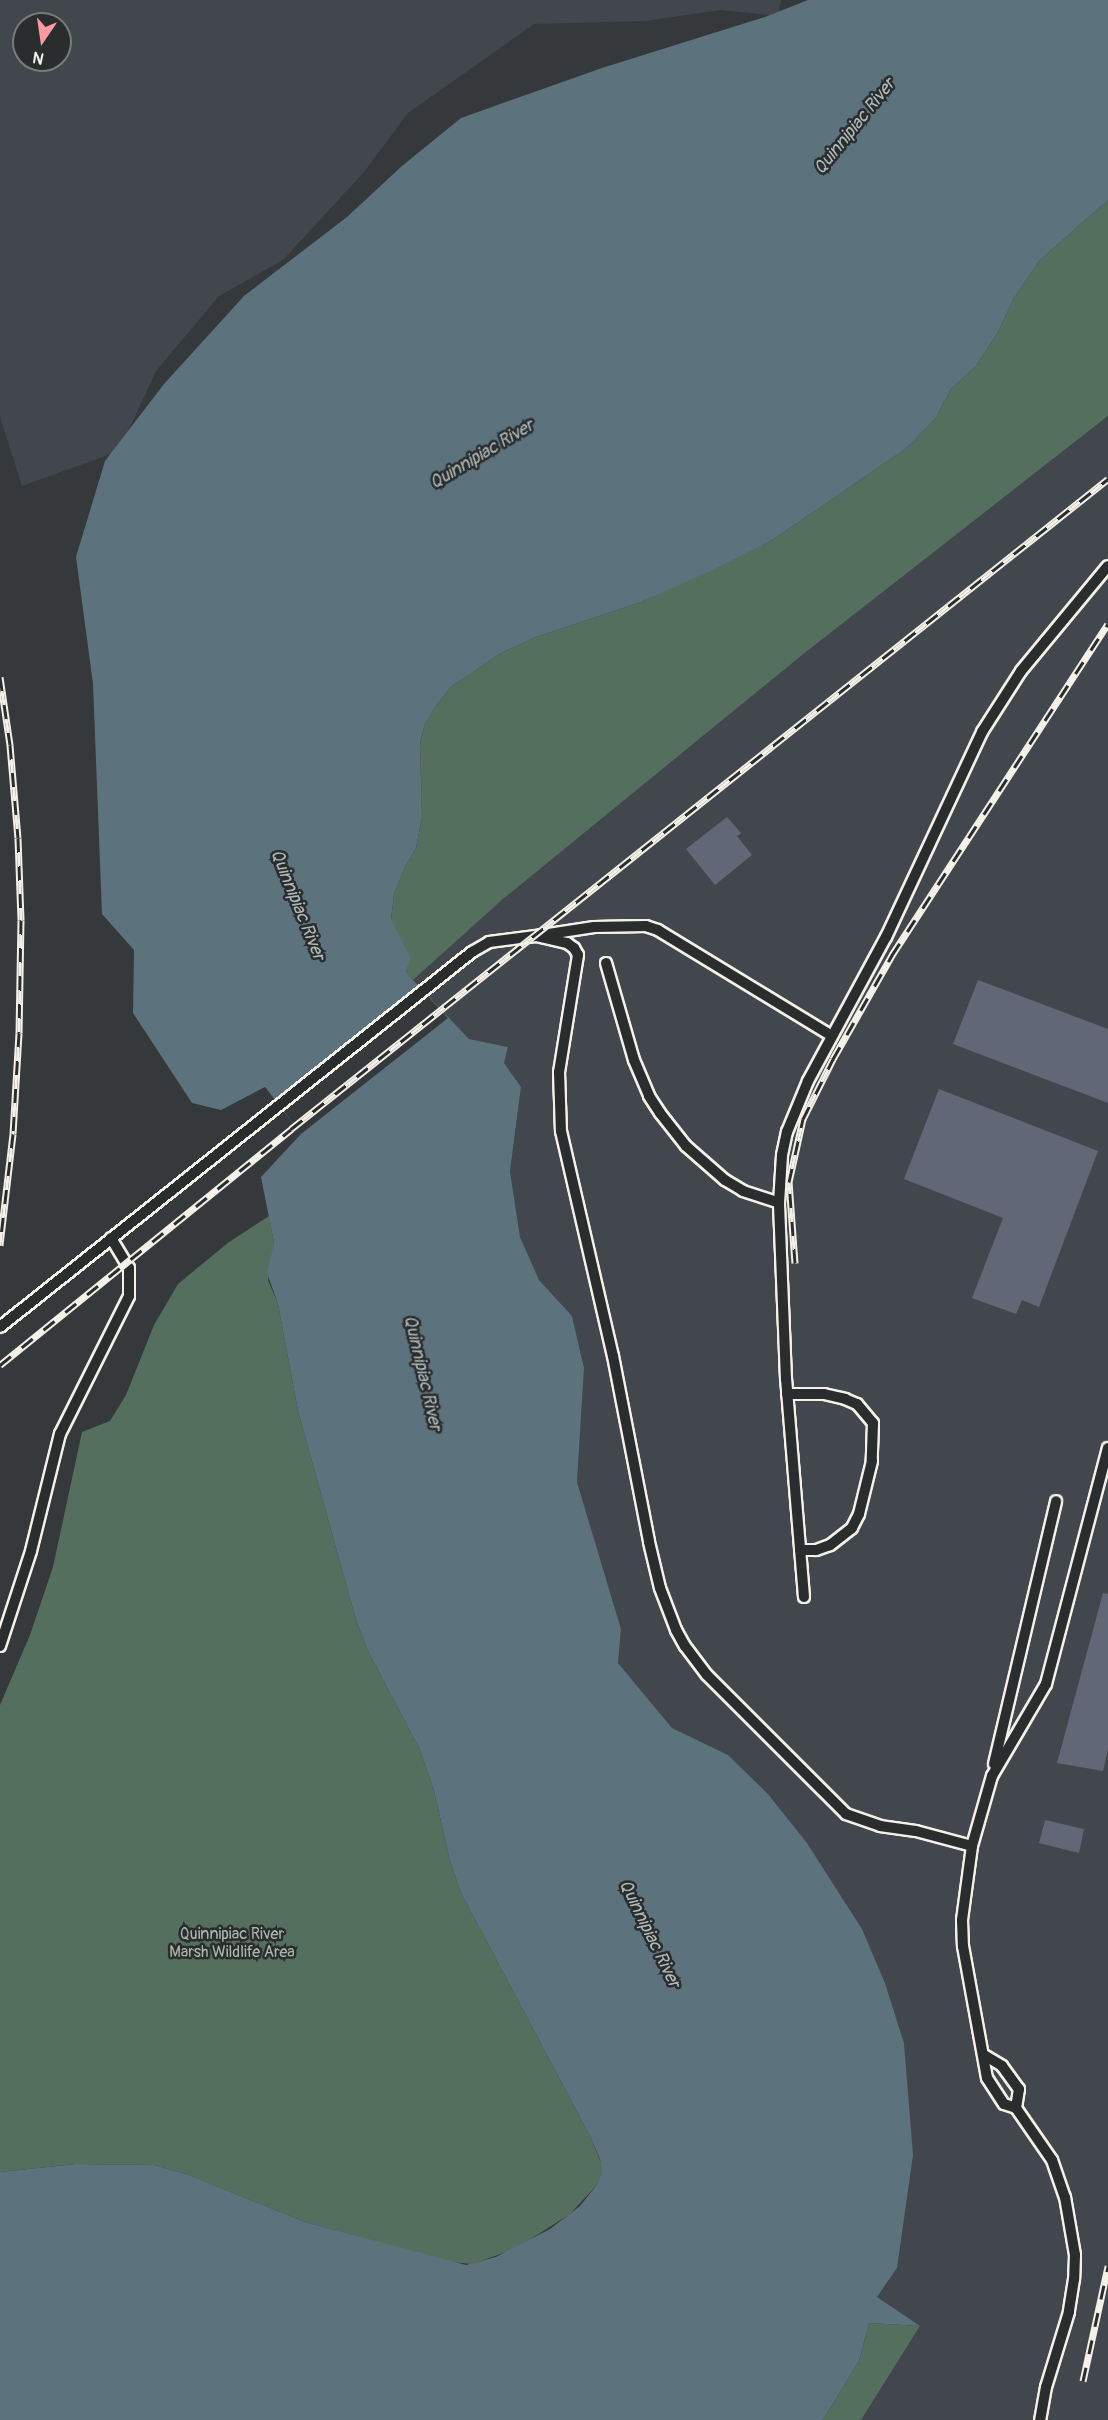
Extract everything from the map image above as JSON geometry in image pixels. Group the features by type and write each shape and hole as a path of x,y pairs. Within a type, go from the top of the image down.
{"lane":[{"path":"804,1596 787,1394 779,1203 782,1155 787,1132 808,1081 886,938 982,732 1021,672 1108,566"},
{"path":"0,1327 481,946 615,926 646,926 658,930 832,1036"},
{"path":"536,936 567,943 578,955 560,1072 561,1131 613,1356 649,1542 660,1588 676,1630 707,1675 846,1814 880,1826 916,1831 972,1846"},
{"path":"606,963 634,1060 649,1096 660,1113 686,1146 725,1180 752,1195 779,1203"},
{"path":"0,1646 31,1551 60,1434 129,1296 129,1268 111,1238"},
{"path":"787,1394 824,1394 845,1399 866,1411 873,1423 872,1461 859,1514 852,1528 830,1545 816,1550 800,1550"},
{"path":"992,1776 1046,1684 1108,1448"},
{"path":"1041,2420 1046,2387 1069,2312 1075,2255 1065,2197 1057,2172 1044,2147 1016,2108 1004,2104 987,2078 984,2055 976,2028 963,1946 962,1920 972,1846 992,1776 1056,1501"},
{"path":"984,2055 1002,2066 1019,2089 1016,2108"}],"shaded area":[{"path":"0,0 781,0 778,16 721,10 645,21 534,24 408,113 364,172 283,260 219,296 156,371 119,451 22,486 0,417"},
{"path":"1108,416 1108,2420 861,2420 920,2326 877,2297 897,2268 908,2098 904,2043 885,1983 862,1929 807,1843 768,1794 728,1755 672,1728 618,1663 621,1629 577,1482 584,1368 572,1316 539,1280 520,1237 510,1171 521,1087 504,1063 508,1047 469,1039 413,980 503,899 714,723"}],"green space":[{"path":"1108,200 1108,416 802,655 503,899 413,980 406,971 410,959 391,920 394,894 416,848 422,817 420,744 425,724 437,704 452,686 501,653 536,637 641,602 774,539 908,447 935,419 951,389 976,366 998,332 1014,298 1040,260"},
{"name":"Quinnipiac River Marsh Wildlife Area","path":"269,1216 274,1243 268,1280 278,1304 298,1411 356,1620 368,1651 420,1750 434,1791 450,1861 461,1893 591,2138 602,2165 602,2172 596,2186 570,2214 515,2249 472,2264 451,2262 305,2222 189,2175 154,2165 76,2164 0,2172 0,1705 30,1635 53,1567 82,1432 110,1421 126,1395 154,1325 178,1284 229,1242"},
{"path":"869,2323 920,2326 861,2420 823,2420 859,2361"}],"water":[{"name":"Quinnipiac River","path":"808,0 1108,0 1108,200 1040,260 1014,298 998,332 976,366 951,389 935,419 908,447 774,539 641,602 536,637 501,653 452,686 437,704 425,724 420,743 422,817 416,848 394,894 391,919 411,959 406,971 469,1039 508,1047 504,1063 521,1087 510,1171 520,1237 539,1280 572,1316 584,1368 577,1482 621,1629 618,1663 672,1728 728,1755 768,1794 807,1843 862,1929 885,1983 904,2043 913,2155 897,2268 877,2297 920,2326 869,2323 859,2361 823,2420 0,2420 0,2172 76,2164 154,2165 189,2175 305,2222 466,2265 496,2257 550,2229 580,2206 596,2186 602,2172 600,2159 591,2138 461,1893 450,1861 434,1791 420,1750 368,1651 356,1620 298,1411 278,1304 267,1273 274,1243 261,1177 301,1134 265,1087 221,1110 192,1103 133,1013 134,950 102,914 93,684 76,557 105,461 164,384 244,296 347,217 402,166 461,118 602,68 765,17"}],"pier":[{"path":"418,986 448,1018 301,1134 277,1102"}],"building":[{"path":"727,817 741,833 737,836 752,855 715,885 686,849"},
{"path":"978,980 1108,1029 1108,1103 953,1044"},
{"path":"939,1089 1098,1151 1039,1307 1022,1300 1016,1314 972,1298 1003,1218 904,1179"},
{"path":"1103,1593 1108,1594 1108,1750 1103,1771 1057,1763"},
{"path":"1045,1820 1084,1829 1079,1853 1039,1843"}],"railway":[{"path":"0,1365 291,1129 1108,479"},
{"path":"795,1263 789,1182 803,1119 833,1059 892,955 1108,624"},
{"path":"0,677 10,745 18,838 21,920 19,1033 13,1134 0,1245"},
{"path":"1083,2381 1108,2266"}]}
